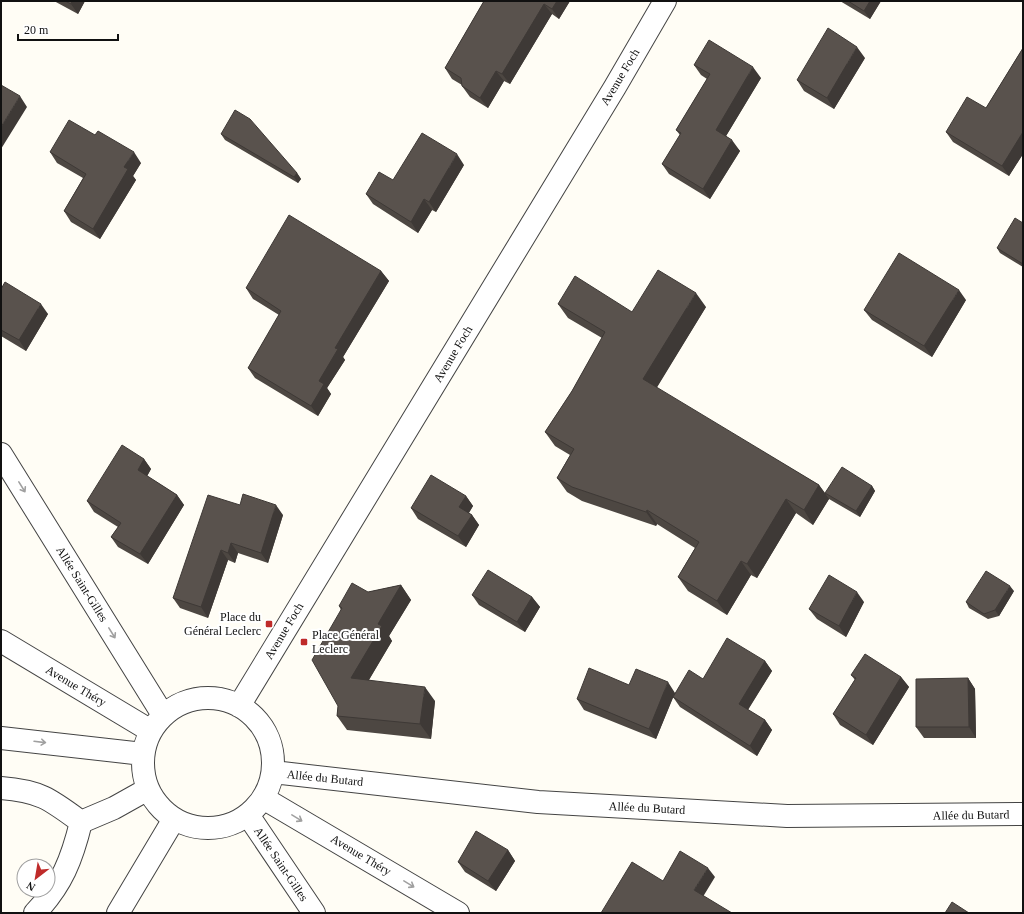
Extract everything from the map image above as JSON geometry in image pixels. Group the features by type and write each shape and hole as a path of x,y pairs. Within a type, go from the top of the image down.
{"street":[{"name":"Avenue Foch","path":"239,706 665,1"},
{"name":"Allée Saint-Gilles","path":"1,454 157,723"},
{"name":"Avenue Théry","path":"1,641 157,723"},
{"path":"211,696 239,706 257,721 270,745 273,772 270,785 263,798 248,815 230,825 205,828 190,826 174,819 164,812 148,789 142,767 143,754 157,723 185,701 200,697 211,696"},
{"path":"1,738 143,754"},
{"name":"Allée du Butard","path":"273,772 538,802 787,816 1023,814"},
{"path":"1,788 24,789 48,798 82,822"},
{"path":"82,822 114,808 148,789"},
{"name":"Avenue Théry","path":"263,798 458,913"},
{"name":"Allée Saint-Gilles","path":"248,815 314,913"},
{"path":"118,913 174,819"},
{"path":"35,913 46,902 66,870 74,853 82,822"}],"building":[{"path":"65,1 72,1 71,4"},
{"path":"484,1 557,1 552,9 544,4 502,74 496,71 480,98 462,86 461,78 445,68"},
{"path":"848,1 870,1 864,11"},
{"path":"828,28 857,47 827,98 797,80"},
{"path":"709,40 753,67 716,130 732,140 703,189 662,164 681,133 676,130 710,74 694,65"},
{"path":"1023,48 1023,132 1002,166 946,132 967,97 986,108"},
{"path":"1,85 20,96 1,127"},
{"path":"235,110 250,119 297,173 294,177 221,134"},
{"path":"69,120 95,135 98,131 134,152 124,167 128,169 93,229 64,211 86,174 50,152"},
{"path":"422,133 457,154 429,202 424,199 411,222 366,194 379,172 393,180"},
{"path":"289,215 381,271 335,348 338,349 319,381 324,384 311,406 248,368 281,311 246,288"},
{"path":"1015,218 1023,223 1023,264 997,248"},
{"path":"899,253 959,290 924,346 864,310"},
{"path":"658,270 696,293 643,379 819,485 804,510 786,499 747,564 741,561 717,601 678,577 699,542 647,510 646,512 572,487 557,478 574,449 545,432 572,391 605,332 558,304 575,276 632,312"},
{"path":"5,282 41,304 19,340 1,330 1,289"},
{"path":"122,445 144,459 138,470 177,495 140,554 111,537 121,523 87,501"},
{"path":"842,467 872,486 856,511 825,493"},
{"path":"431,475 466,496 459,507 472,515 458,536 411,508"},
{"path":"243,494 276,505 261,553 231,543 228,553 221,550 201,607 173,598 208,495 240,505"},
{"path":"488,570 532,597 517,622 472,595"},
{"path":"986,571 1010,586 995,610 984,614 966,602"},
{"path":"829,575 857,592 839,626 809,609"},
{"path":"352,583 368,592 401,585 378,624 382,626 351,678 425,687 420,724 337,716 338,706 312,660 342,608 339,606"},
{"path":"727,638 765,661 739,704 765,720 750,746 673,697 689,670 703,679"},
{"path":"865,654 901,677 866,735 833,714 856,678 851,675"},
{"path":"589,668 629,685 636,669 668,682 649,729 577,699"},
{"path":"968,678 969,727 916,727 916,679"},
{"path":"476,831 508,850 488,881 458,862"},
{"path":"680,851 708,868 694,890 732,913 601,913 632,862 663,881"},
{"path":"952,902 969,913 945,913"}],"place":[{"name":"Place du Général Leclerc","path":"269,624"},
{"name":"Place Général Leclerc","path":"304,642"}]}
